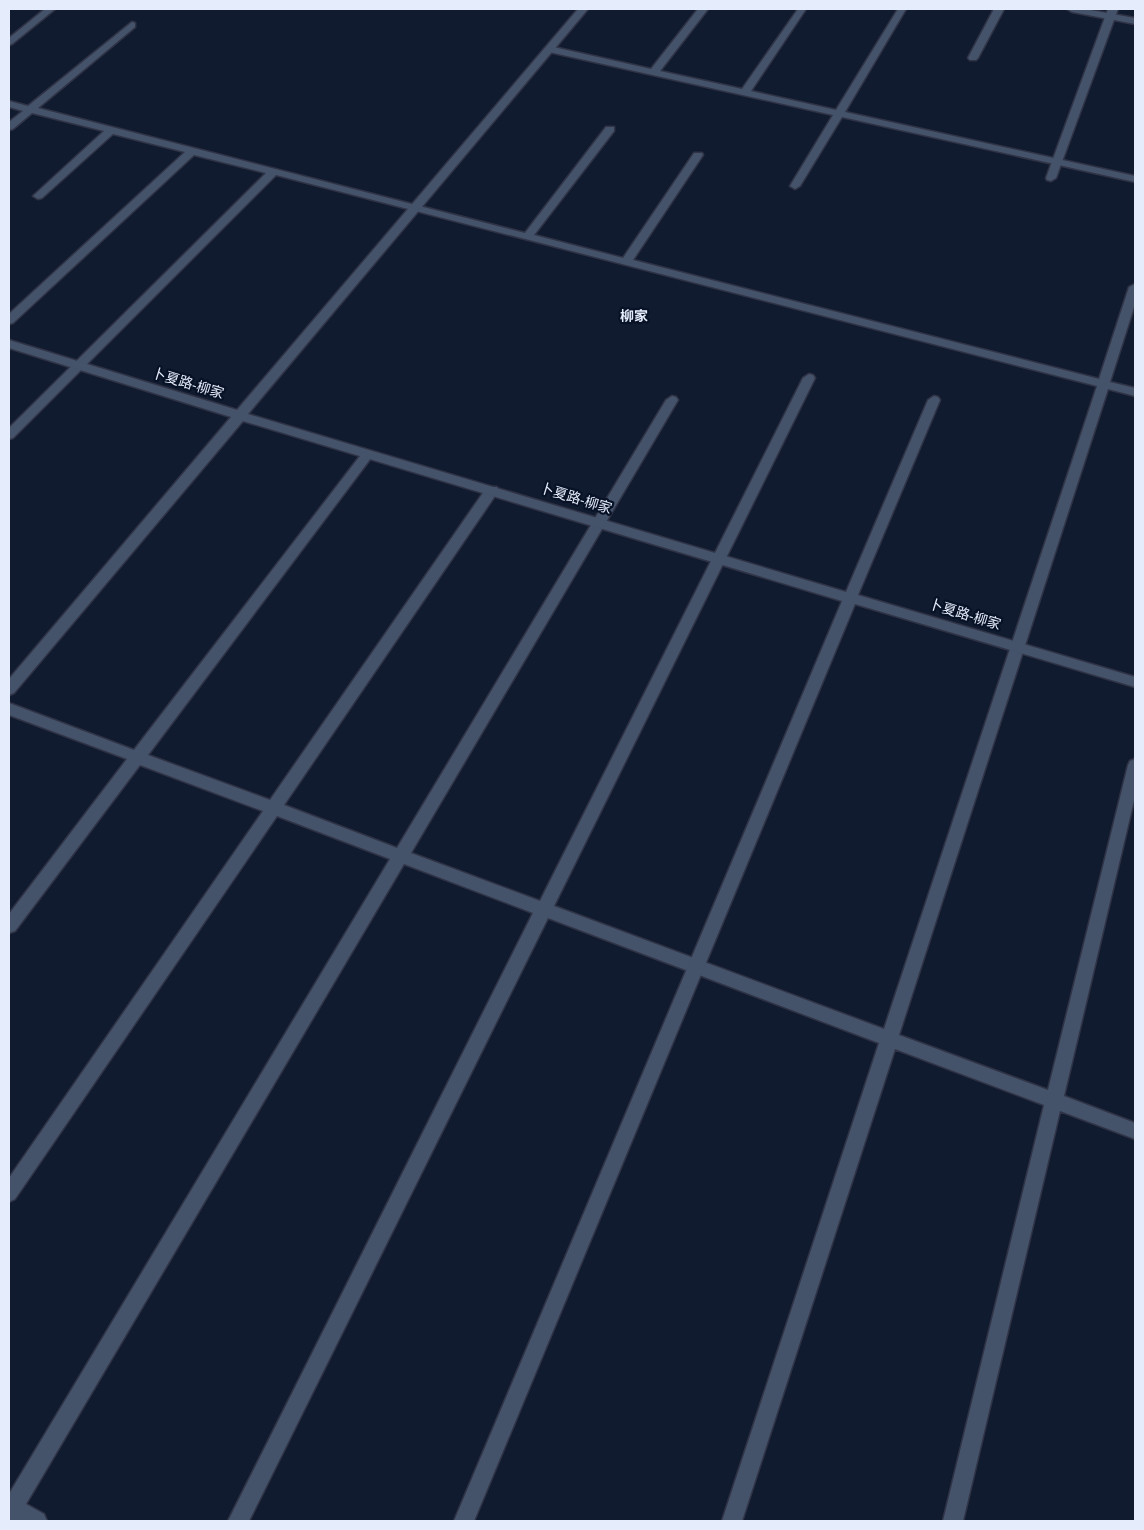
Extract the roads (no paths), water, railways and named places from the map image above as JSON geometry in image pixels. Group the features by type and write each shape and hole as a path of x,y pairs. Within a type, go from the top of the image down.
{"street":[{"path":"9,42 50,9"},
{"path":"9,689 582,9"},
{"path":"654,72 703,9"},
{"path":"745,92 802,9"},
{"path":"795,186 902,9"},
{"path":"974,58 999,9"},
{"path":"1072,9 1111,12 1135,21"},
{"path":"1051,178 1111,12"},
{"path":"9,127 132,25"},
{"path":"549,49 1135,179"},
{"path":"9,104 1135,392"},
{"path":"527,237 610,129"},
{"path":"38,196 111,130"},
{"path":"9,320 192,151"},
{"path":"626,262 698,155"},
{"path":"9,435 273,172"},
{"path":"732,1521 1135,287"},
{"name":"卜夏路-柳家","path":"9,344 367,455 492,490 1135,682"},
{"path":"238,1521 809,378"},
{"path":"37,1521 10,1509 672,400"},
{"path":"464,1521 695,966 934,400"},
{"path":"9,926 367,455"},
{"path":"9,1193 492,490"},
{"path":"9,710 1135,1131"},
{"path":"953,1521 1135,765"}],"district":[{"name":"柳家","path":"634,316"}]}
